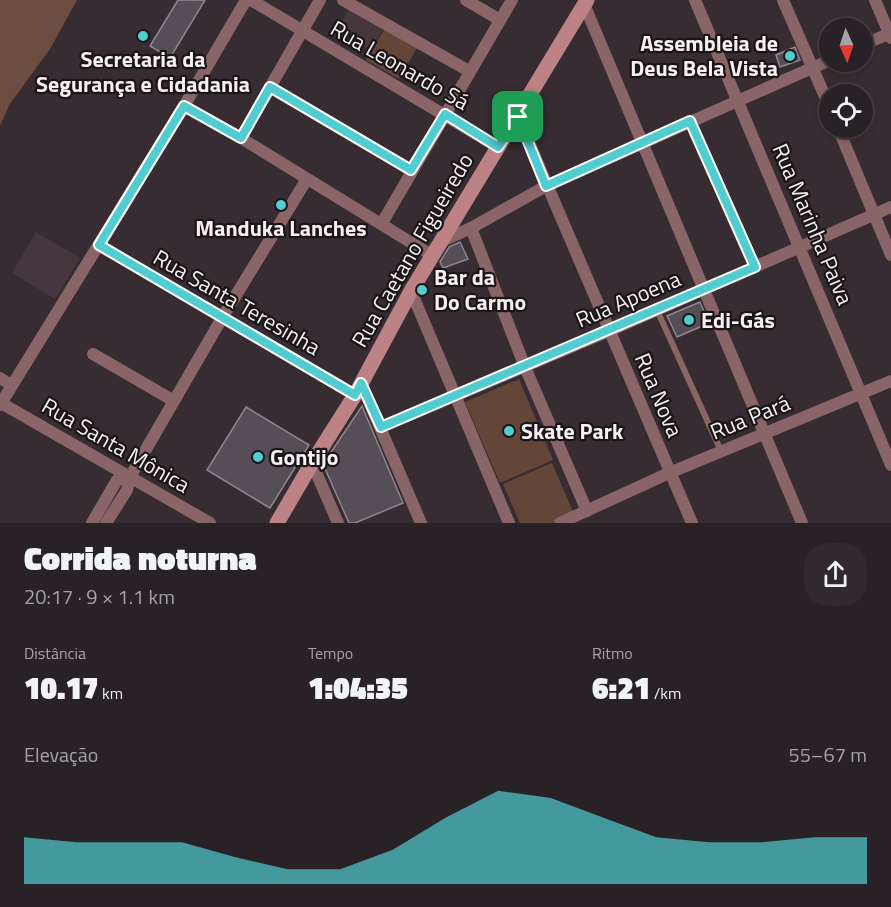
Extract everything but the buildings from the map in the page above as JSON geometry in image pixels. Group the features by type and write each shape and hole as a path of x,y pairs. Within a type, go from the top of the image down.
{"main road":[{"name":"Rua Caetano Figueiredo","path":"277,523 358,389 411,291 586,2"}],"street":[{"name":"Rua Leonardo Sá","path":"249,0 498,147"},
{"path":"1,404 249,0"},
{"path":"241,138 320,0"},
{"path":"343,0 469,71"},
{"path":"466,0 500,20"},
{"path":"382,223 512,0"},
{"name":"Rua Marinha Paiva","path":"695,0 861,393 888,448 891,465"},
{"path":"783,0 819,84"},
{"path":"873,41 890,35 875,0"},
{"path":"586,2 642,143 802,523"},
{"path":"442,241 471,228 546,186 819,65"},
{"path":"270,87 411,170"},
{"path":"184,106 241,138 433,256"},
{"name":"Rua Nova","path":"518,117 692,523"},
{"path":"842,138 891,255"},
{"path":"106,523 222,318 307,178"},
{"name":"Rua Apoena","path":"381,427 609,331 891,207"},
{"path":"471,228 525,367 588,511"},
{"name":"Rua Santa Teresinha","path":"99,245 222,318 358,389"},
{"path":"411,291 509,523"},
{"path":"93,354 174,401"},
{"path":"0,378 11,385"},
{"name":"Rua Pará","path":"560,523 669,473 891,381"},
{"path":"358,389 381,427 421,523"},
{"name":"Rua Santa Mônica","path":"1,404 210,523"},
{"path":"312,463 338,523"},
{"path":"92,523 117,480 130,477"}],"lane":[{"path":"690,121 755,267"},
{"path":"657,310 721,452"}],"shaded area":[{"path":"0,0 77,0 50,49 9,105 0,126"},
{"path":"349,9 384,28 371,51 336,32"},
{"path":"386,27 418,46 399,79 366,60"},
{"path":"36,232 80,258 55,299 12,273"},
{"name":"Skate Park","path":"519,379 553,460 500,483 465,402"},
{"path":"552,463 574,514 552,523 520,523 503,484"}],"place":[{"name":"Secretaria da Segurança e Cidadania","path":"143,36"},
{"name":"Assembleia de Deus Bela Vista","path":"790,56"},
{"name":"Manduka Lanches","path":"281,205"},
{"name":"Bar da Do Carmo","path":"422,290"},
{"name":"Edi-Gás","path":"689,320"},
{"name":"Skate Park","path":"509,431"},
{"name":"Gontijo","path":"258,457"}],"route":[{"path":"270,87 411,170 445,114 498,147 518,117 546,186 690,121 755,267 381,427 361,383 355,395 99,245 184,106 241,138 270,87"}]}
